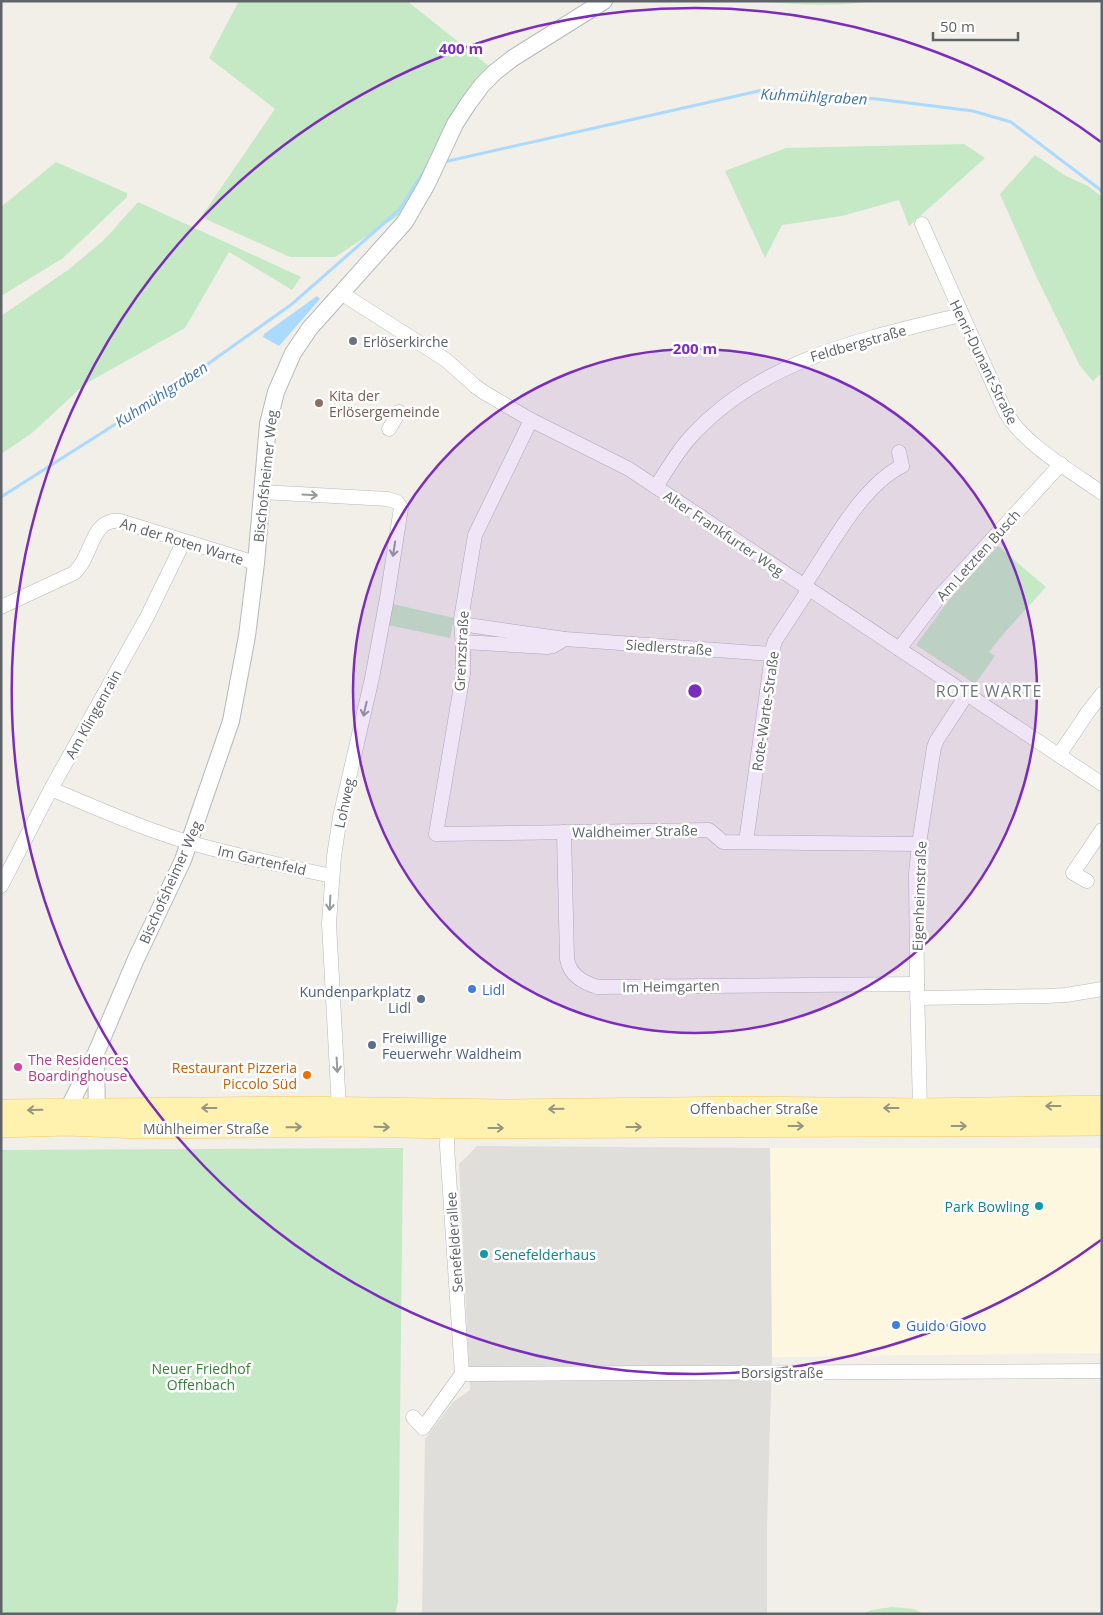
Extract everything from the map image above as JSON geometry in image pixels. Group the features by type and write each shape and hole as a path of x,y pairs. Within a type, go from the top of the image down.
{"main road":[{"name":"Offenbacher Straße","path":"448,1119 739,1108 920,1109 1102,1106"},
{"name":"Mühlheimer Straße","path":"1,1110 97,1118 296,1107 339,1109 408,1118"},
{"name":"Mühlheimer Straße","path":"1,1127 68,1117"},
{"name":"Mühlheimer Straße","path":"97,1118 123,1127 139,1128 354,1126 408,1118"},
{"name":"Offenbacher Straße","path":"408,1118 1102,1125"}],"street":[{"name":"Bischofsheimer Weg","path":"68,1117 136,959 190,843 233,713 244,654 256,563 268,424 276,392 300,342 310,328 405,222 424,190 458,118 482,85 513,58 604,1"},
{"name":"Henri-Dunant-Straße","path":"922,224 961,315 1012,423 1022,435 1102,493"},
{"name":"Alter Frankfurter Weg","path":"342,293 446,360 479,389 531,420 615,461 656,487 1102,784"},
{"name":"Feldbergstraße","path":"656,487 684,444 706,421 733,399 771,376 802,360 836,347 961,315"},
{"path":"389,429 399,412"},
{"name":"Grenzstraße","path":"436,834 463,674 461,624 475,535 531,420"},
{"name":"Rote-Warte-Straße","path":"746,842 775,641 864,499 882,480 902,466 898,452"},
{"name":"Am Letzten Busch","path":"900,649 939,597 1061,464"},
{"name":"Lohweg","path":"262,492 388,499 397,502 400,508 387,598 372,678 340,817 332,876 329,923 339,1109"},
{"name":"An der Roten Warte","path":"1,607 74,572 81,566 102,525 108,521 120,521 256,563"},
{"name":"Am Klingenrain","path":"1,886 51,789 147,617 184,541"},
{"name":"Siedlerstraße","path":"461,624 565,639 772,654"},
{"name":"Siedlerstraße","path":"463,642 547,647 553,646 565,639"},
{"name":"Eigenheimstraße","path":"920,1109 916,873 919,844 934,747 967,694"},
{"path":"1059,755 1102,694"},
{"name":"Im Gartenfeld","path":"51,789 137,825 190,843 260,861 332,876"},
{"name":"Waldheimer Straße","path":"436,834 709,830 723,842 919,844"},
{"path":"1087,881 1074,873 1102,830"},
{"name":"Im Heimgarten","path":"564,832 566,959 569,968 575,976 597,987 917,991 1056,995 1102,989"},
{"name":"Bischofsheimer Weg","path":"96,1054 97,1118"},
{"name":"Senefelderallee","path":"448,1119 447,1146 462,1374"},
{"name":"Borsigstraße","path":"462,1374 1102,1371"},
{"path":"413,1417 423,1428 462,1374"}],"shaded area":[{"path":"477,1146 770,1148 772,1357 767,1526 767,1614 422,1614 425,1439 453,1402 470,1390 459,1164"},
{"path":"770,1148 1102,1148 1102,1353 772,1357"}],"green space":[{"path":"239,1 407,1 490,67 410,208 335,257 290,257 201,217 275,109 209,58"},
{"path":"757,1 873,1 815,5"},
{"path":"964,144 985,158 909,226 899,200 842,216 782,225 765,258 725,171 786,148"},
{"path":"1035,155 1066,176 1088,186 1102,197 1102,376 1099,375 1093,381 1080,366 1037,278 1000,194"},
{"path":"56,162 127,193 127,197 63,258 1,296 1,207"},
{"path":"138,202 301,277 292,290 229,252 185,328 85,384 32,433 1,454 1,316 68,270 104,240"},
{"path":"998,546 1046,587 989,652 995,656 975,684 916,645 951,597"},
{"path":"393,604 454,618 450,638 388,625"},
{"name":"Neuer Friedhof Offenbach","path":"403,1148 398,1602 395,1614 1,1614 1,1150"},
{"path":"892,1607 914,1609 924,1614 862,1614 872,1610"}],"water":[{"path":"317,296 320,299 279,346 263,337 264,334"}],"waterway":[{"name":"Kuhmühlgraben","path":"448,161 763,90 877,99 973,111 1011,122 1102,191"},
{"name":"Kuhmühlgraben","path":"1,497 191,376 292,304 399,210 426,168"}],"place":[{"name":"Erlöserkirche","path":"353,341"},
{"name":"Kita der Erlösergemeinde","path":"319,403"},
{"name":"Lidl","path":"472,989"},
{"name":"Kundenparkplatz Lidl","path":"421,999"},
{"name":"Freiwillige Feuerwehr Waldheim","path":"372,1045"},
{"name":"The Residences Boardinghouse","path":"18,1067"},
{"name":"Restaurant Pizzeria Piccolo Süd","path":"307,1075"},
{"name":"Park Bowling","path":"1039,1206"},
{"name":"Senefelderhaus","path":"484,1254"},
{"name":"Guido Giovo","path":"896,1325"}],"district":[{"name":"ROTE WARTE","path":"989,691"}]}
